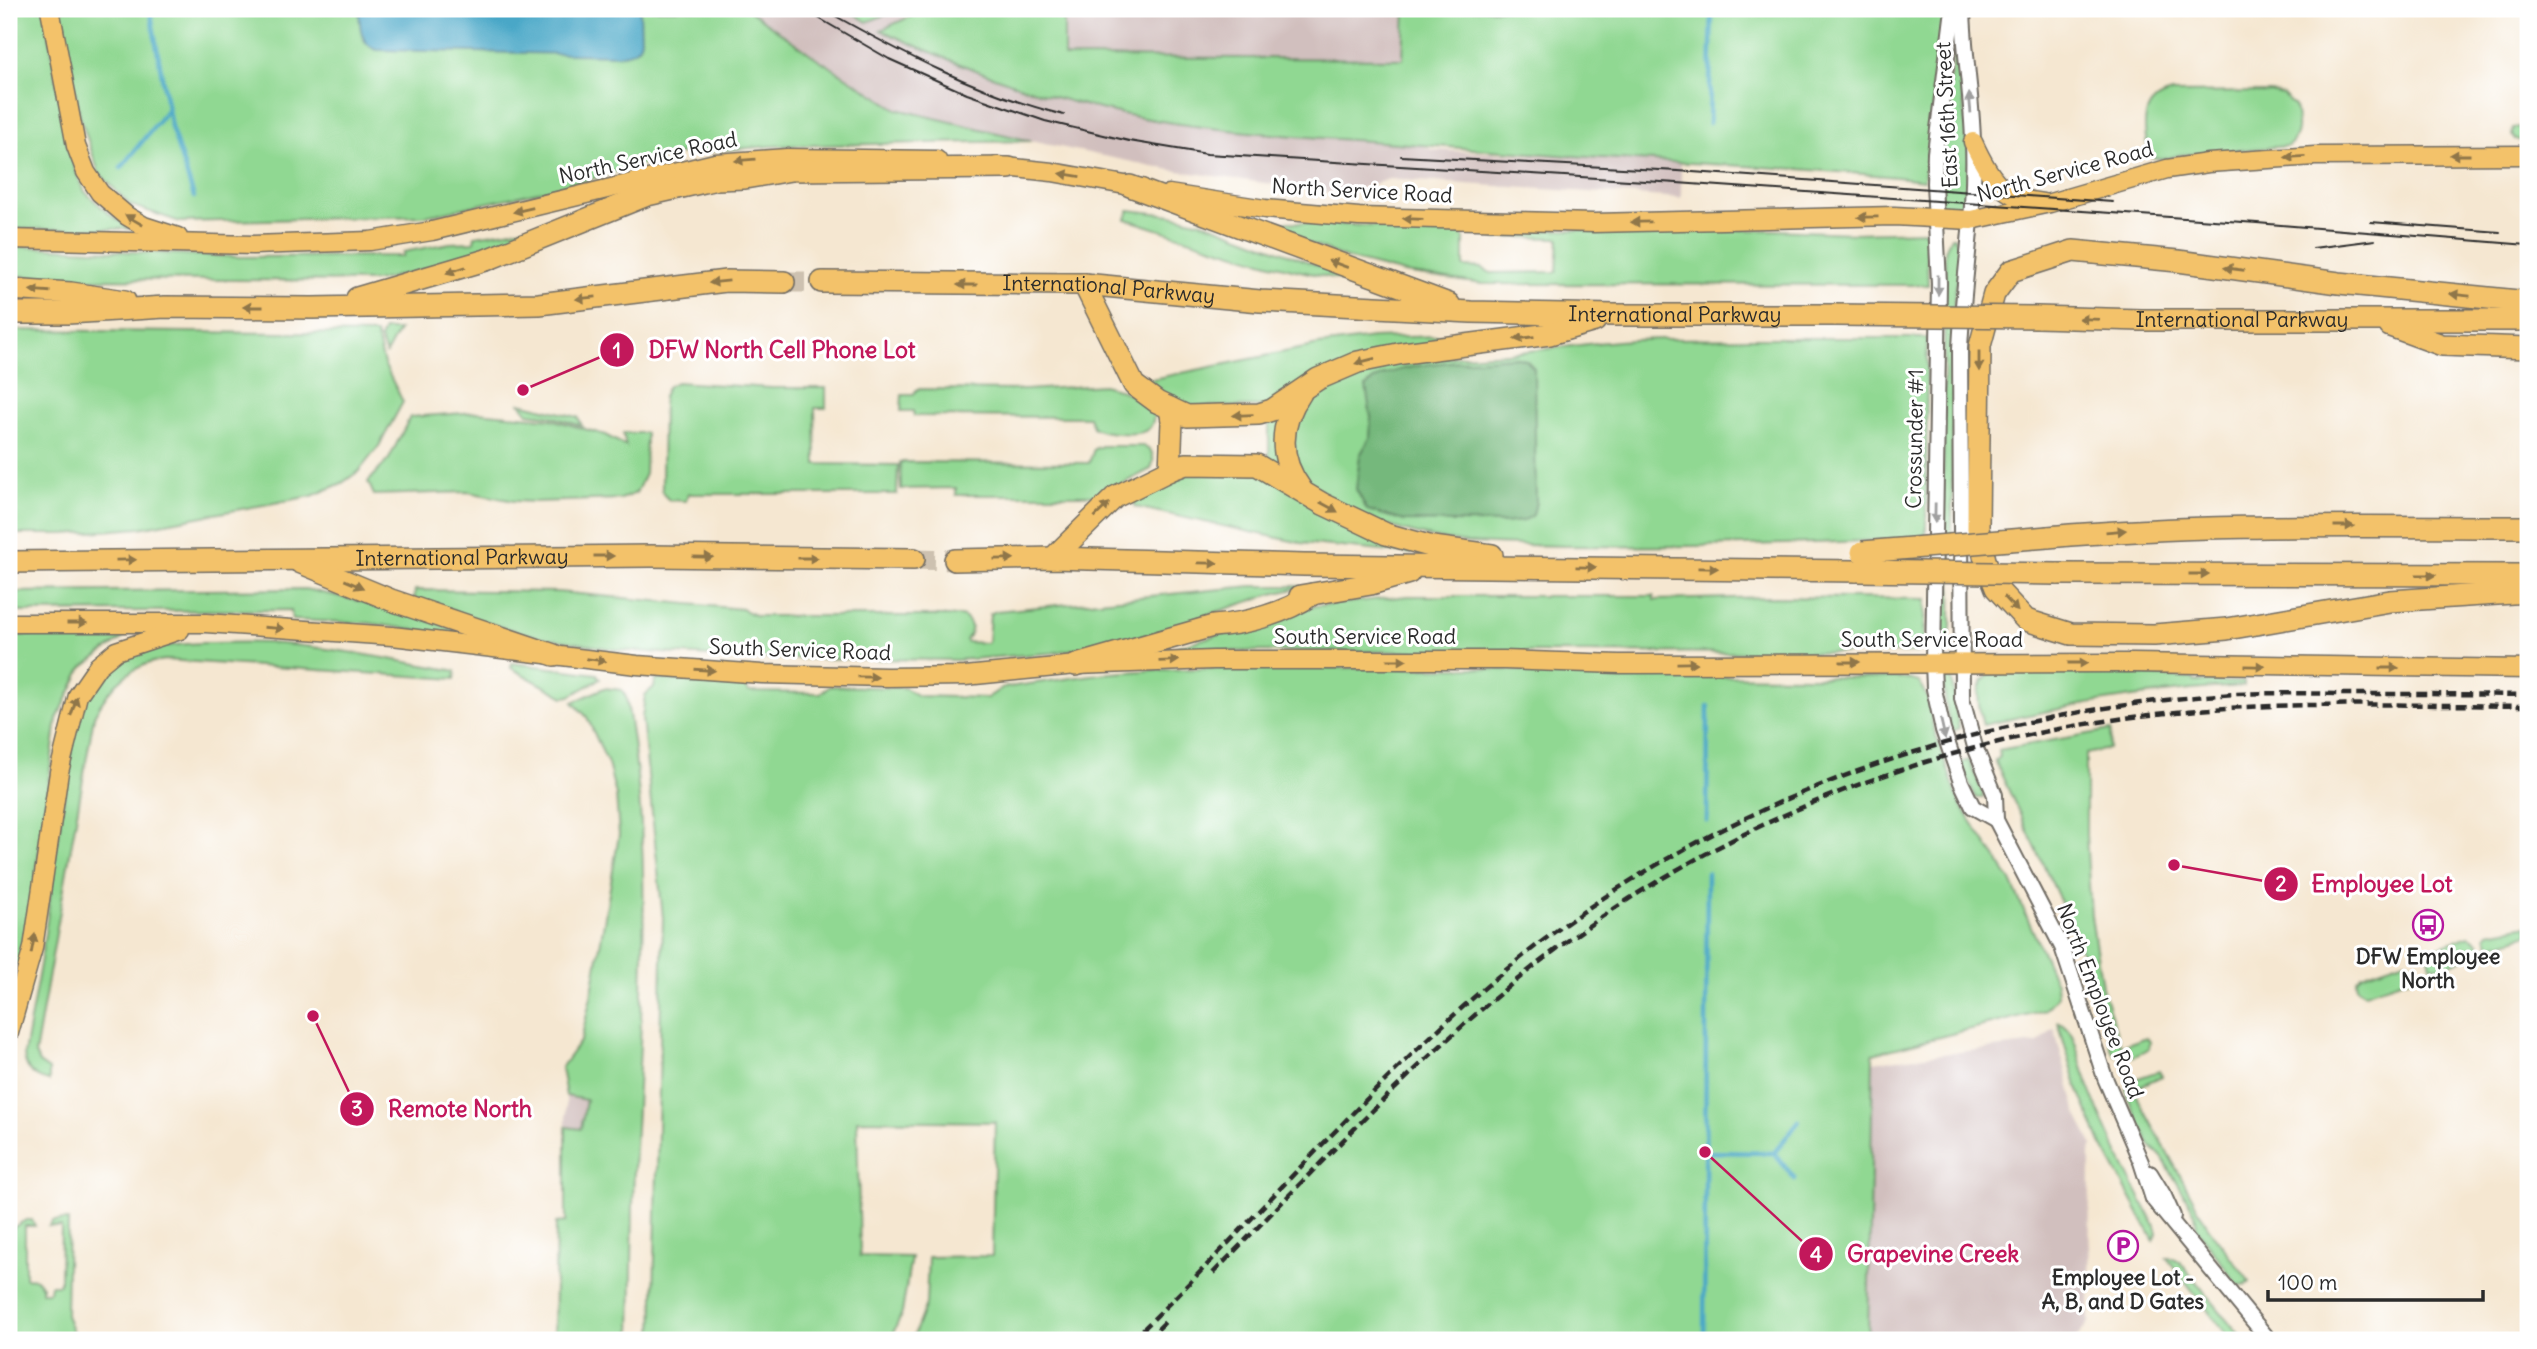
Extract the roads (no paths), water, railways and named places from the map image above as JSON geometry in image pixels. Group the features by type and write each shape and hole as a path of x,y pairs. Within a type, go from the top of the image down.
{"highway":[{"path":"321,307 394,289 486,260 647,195 717,179 870,180 916,169 1009,167"},
{"path":"1130,186 1471,312"},
{"path":"2528,302 2339,283 2178,261 2073,251 2011,271 1994,294 1980,346 1978,514 1978,528 1985,560 1996,588 2026,620 2071,634 2154,635 2202,631 2390,601 2528,592"},
{"path":"9,313 68,313 165,307 539,304 726,281 784,282"},
{"name":"International Parkway","path":"822,282 928,285 1084,284 1260,301 1471,312 2141,320 2528,320"},
{"path":"1084,284 1134,385 1140,392 1187,416 1259,415 1272,410 1336,370 1367,360 1550,334 1614,315"},
{"path":"9,289 71,293 165,307"},
{"path":"2376,320 2442,345 2528,348"},
{"path":"1303,491 1285,461 1283,443 1290,412 1304,388"},
{"path":"1170,408 1170,470"},
{"path":"1052,558 1115,497 1170,470 1186,464 1257,465 1355,521 1410,542 1493,555 1532,566"},
{"path":"955,560 1052,558 1304,565 1817,570 2048,537 2134,530 2212,526 2528,527"},
{"name":"International Parkway","path":"9,562 651,556 914,559"},
{"path":"291,558 391,600 554,655"},
{"path":"1860,562 2057,574 2528,575"},
{"path":"1076,665 1213,626 1232,625 1301,602 1313,594 1371,584 1432,566"}],"main road":[{"path":"50,9 76,146 86,172 100,193 127,216 144,226 198,243"},
{"path":"1973,142 1987,171 2003,190 2030,202 2050,203"},
{"name":"North Service Road","path":"9,239 301,245 370,241 432,231 678,171 748,159 908,158 1009,167 1265,209 1359,217 1594,223 1937,217 1971,220 2050,203 2167,169 2208,163 2315,156 2528,155"},
{"name":"South Service Road","path":"9,622 206,623 391,636 637,665 748,673 887,677 1008,673 1076,665 1213,660 1504,660 1619,664 1933,662 2523,669"},
{"path":"9,1033 33,948 59,772 66,734 78,695 97,666 116,651 157,636 206,623"}],"street":[{"name":"East 16th Street","path":"1937,217 1935,153 1954,9"},
{"name":"East 16th Street","path":"1963,9 1973,142 1971,220"},
{"name":"Crossunder #1","path":"1933,662 1939,283 1937,217"},
{"path":"1961,663 1962,293 1971,220"},
{"name":"North Employee Road","path":"1933,662 1934,689 1942,730 1961,782 1973,807 1996,820"},
{"name":"North Employee Road","path":"1961,663 1962,699 1975,747 1995,795 1996,820 2062,947 2105,1078 2141,1162 2158,1186 2176,1224 2269,1340"}],"water":[{"path":"359,9 640,9 641,40 629,53 617,55 377,50 364,39"}],"waterway":[{"path":"150,9 171,127 194,197"},
{"path":"1709,123 1712,9"},
{"path":"121,168 168,109"},
{"path":"1707,821 1708,706"},
{"path":"1704,1340 1707,873"},
{"path":"1774,1153 1799,1121"},
{"path":"1705,1152 1774,1153 1795,1179"}],"tunnel":[{"path":"784,282 822,282"},
{"path":"914,559 955,560"}],"tram line":[{"path":"803,9 889,59 967,94 1045,121 1129,141 1207,154 1677,183 2257,223 2528,245"},
{"path":"823,9 881,41 970,84 1064,115"},
{"path":"1401,156 1678,171 2113,202"},
{"path":"2371,222 2500,232"},
{"path":"2313,248 2375,240"}],"railway":[{"path":"1132,1340 1347,1119 1435,1032 1481,991 1558,929 1640,875 1726,828 1815,787 1908,754 2002,728 2099,709 2196,697 2251,694 2528,695"},
{"path":"1213,1273 1405,1079 1528,971 1604,915 1683,866 1765,824 1850,788 1937,758 2027,735 2119,719 2212,709 2291,705 2528,706"},
{"path":"1147,1340 1167,1320"}],"place":[{"name":"DFW North Cell Phone Lot","path":"523,390"},
{"name":"Employee Lot","path":"2174,865"},
{"name":"DFW Employee North","path":"2428,925"},
{"name":"Remote North","path":"313,1016"},
{"name":"Grapevine Creek","path":"1705,1152"},
{"name":"Employee Lot - A, B, and D Gates","path":"2123,1246"}]}
